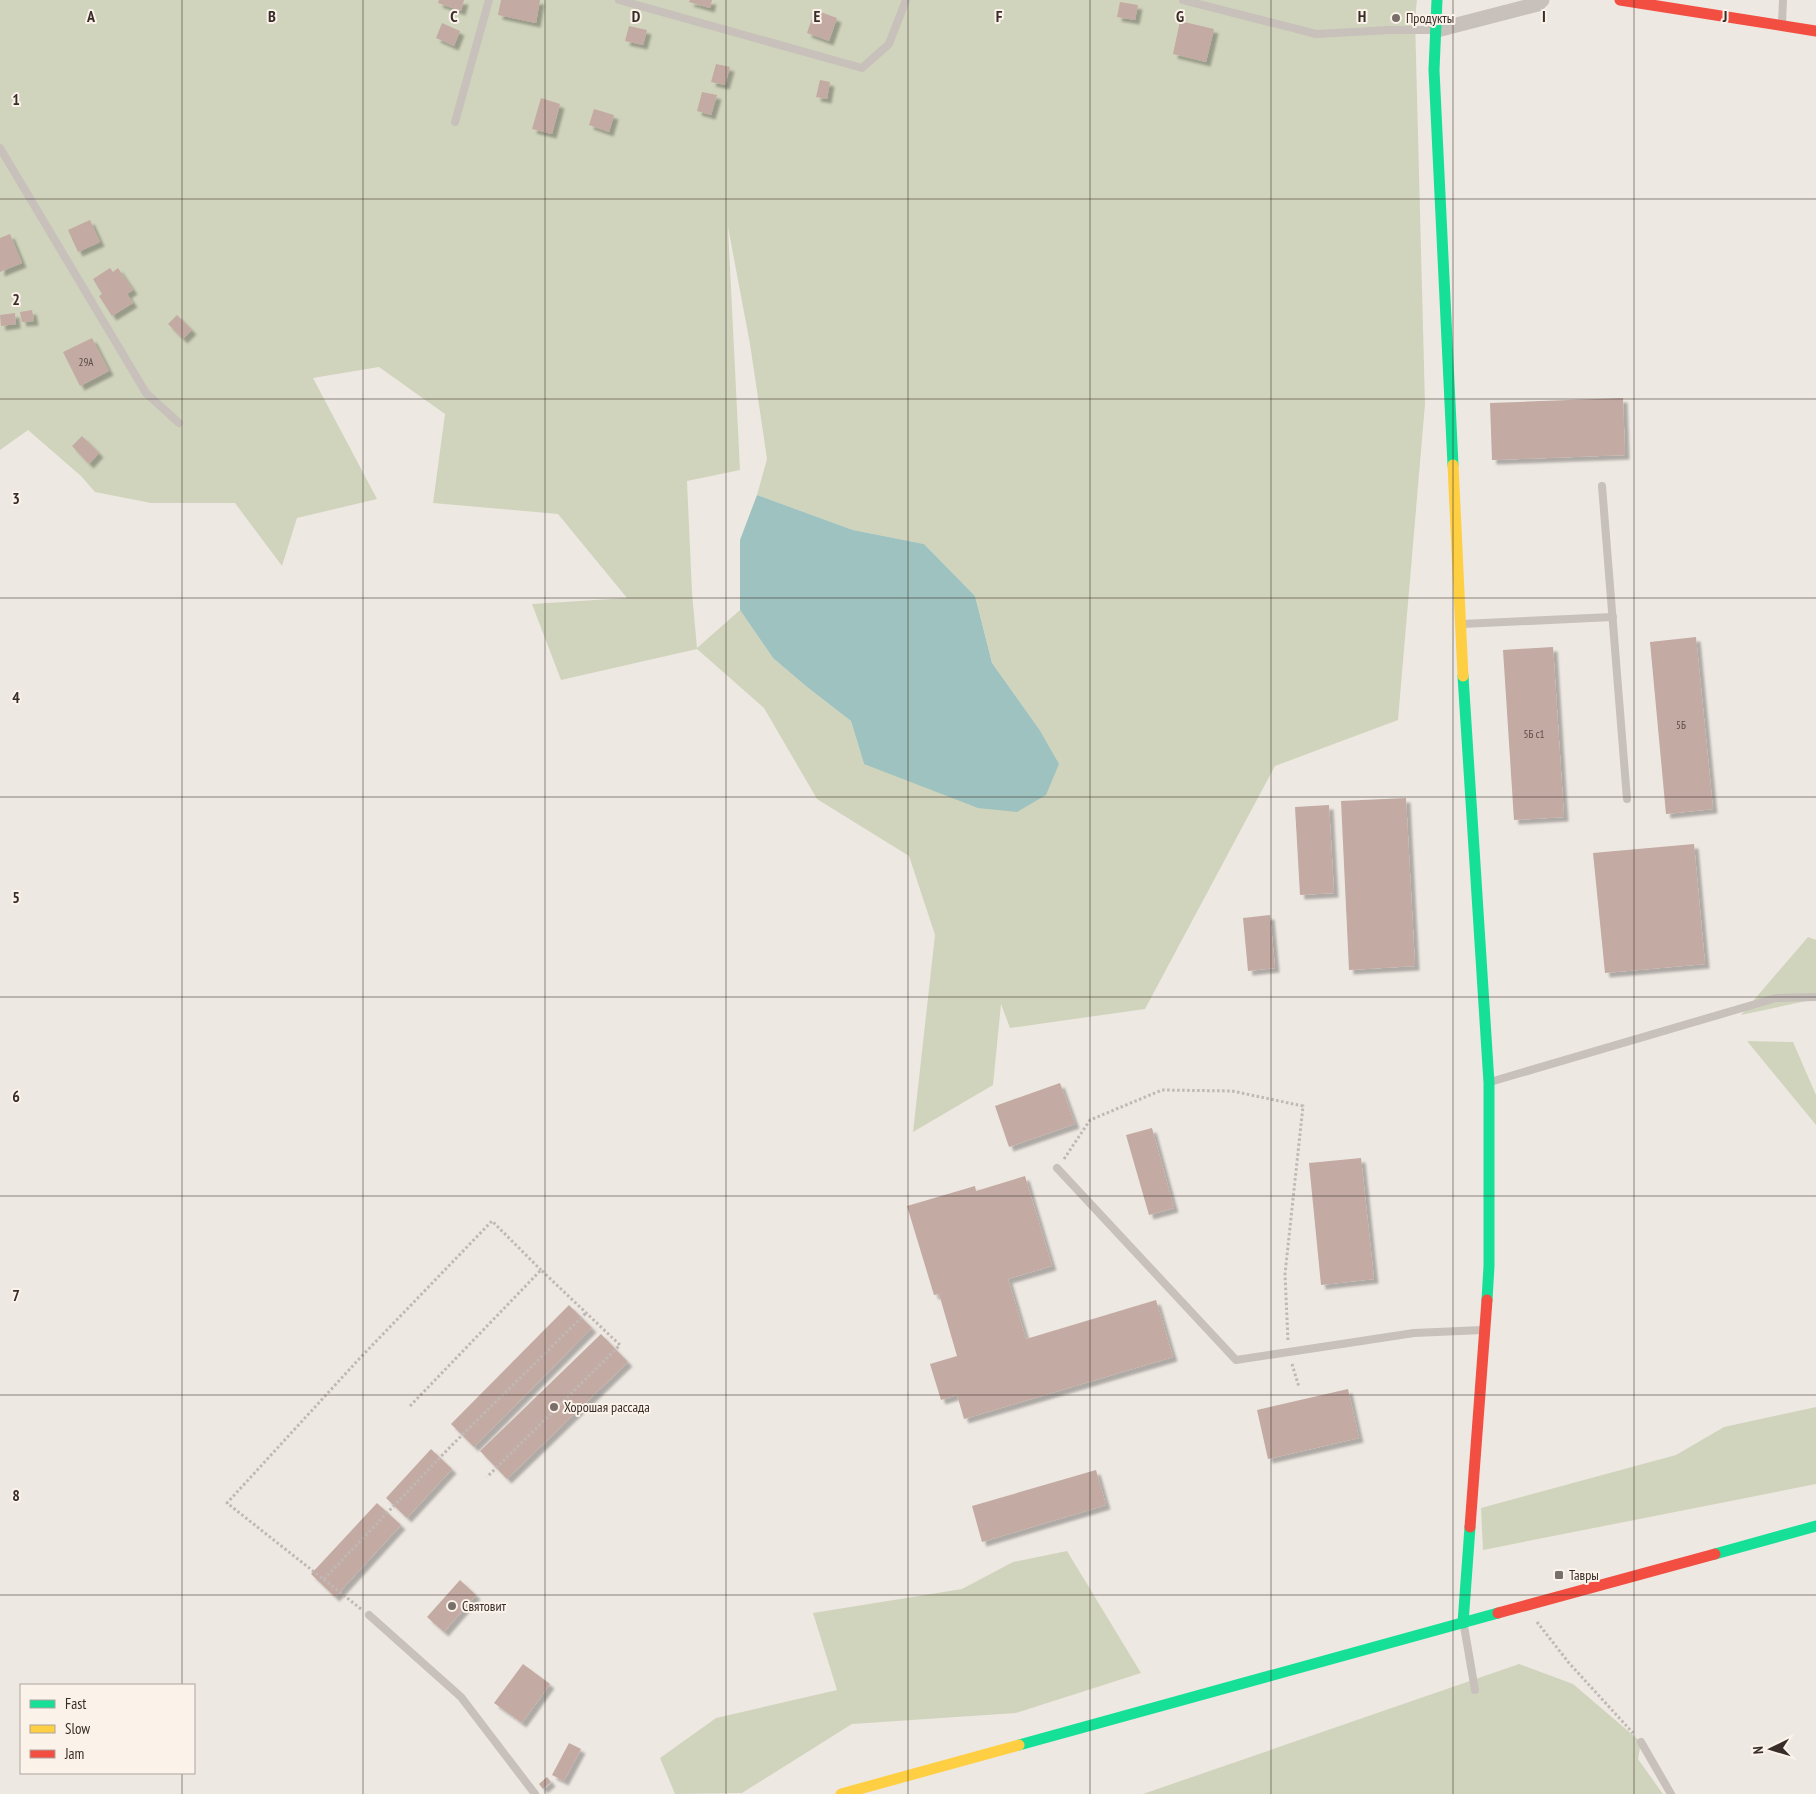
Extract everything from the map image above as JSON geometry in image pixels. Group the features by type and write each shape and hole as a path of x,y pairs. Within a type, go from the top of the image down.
{"street":[{"path":"1437,0 1434,70 1460,624 1488,1083 1489,1266 1463,1623"},
{"path":"1437,30 1538,4 1542,0"},
{"path":"1620,0 1816,31"},
{"path":"841,1794 1816,1526"}],"lane":[{"path":"455,122 489,0"},
{"path":"619,0 862,68 889,44 906,0"},
{"path":"1183,0 1316,34 1390,30 1437,30"},
{"path":"1782,25 1783,0"},
{"path":"0,148 146,393 179,423"},
{"path":"1602,486 1627,799"},
{"path":"1460,624 1612,617"},
{"path":"1488,1083 1776,998 1816,997"},
{"path":"1057,1168 1236,1360 1414,1333 1485,1330"},
{"path":"369,1615 461,1697 535,1794"},
{"path":"1463,1623 1475,1690"},
{"path":"1641,1742 1671,1794"}],"path":[{"path":"1057,1168 1090,1120 1162,1090 1232,1091 1304,1106 1285,1274 1288,1352 1299,1387"},
{"path":"369,1615 227,1503 359,1359 492,1221 620,1345 487,1477"},
{"path":"410,1406 541,1270"},
{"path":"324,1579 452,1444 586,1313"},
{"path":"1524,1606 1570,1663 1641,1742"}],"green space":[{"path":"0,0 1417,0 1415,18 1425,404 1398,720 1275,766 1145,1009 1010,1028 1001,1004 993,1085 913,1132 935,935 909,856 817,799 764,708 697,649 561,680 532,604 627,598 558,514 433,503 445,414 379,367 313,378 377,499 297,518 282,566 235,503 151,503 95,492 81,476 28,430 0,450","holes":["728,227 750,344 767,459 757,495 853,530 924,544 975,596 992,663 1039,729 864,764 851,721 773,658 740,610 697,648 692,593 687,481 740,470"]},
{"path":"1808,937 1816,940 1816,999 1741,1015"},
{"path":"1747,1041 1793,1042 1816,1095 1816,1125"},
{"path":"1816,1407 1816,1484 1483,1550 1481,1508 1676,1455 1724,1427"},
{"path":"1067,1551 1141,1673 1016,1713 852,1724 742,1793 675,1794 660,1758 716,1718 837,1690 813,1613 962,1589 1013,1562"},
{"path":"1519,1664 1573,1684 1641,1742 1638,1759 1663,1794 1143,1794"}],"water":[{"path":"757,495 853,530 924,544 975,596 992,663 1039,729 1059,764 1046,795 1017,812 978,808 864,764 851,721 773,658 740,610 740,540"}],"building":[{"path":"439,0 464,0 461,11 438,3"},
{"path":"501,0 540,0 536,23 498,15"},
{"path":"690,0 712,0 710,8 689,2"},
{"path":"1120,2 1138,5 1135,20 1117,17"},
{"path":"815,10 837,18 829,41 807,33"},
{"path":"1180,21 1214,29 1206,62 1173,54"},
{"path":"442,23 460,31 454,46 436,38"},
{"path":"629,26 647,30 643,45 625,41"},
{"path":"716,64 730,67 725,85 711,82"},
{"path":"820,80 830,82 827,99 816,97"},
{"path":"702,92 717,95 711,115 697,111"},
{"path":"541,98 560,104 552,134 532,129"},
{"path":"594,109 614,115 609,132 589,125"},
{"path":"90,220 100,242 78,252 68,230"},
{"path":"10,234 22,263 0,272 0,238"},
{"path":"110,268 113,272 118,268 133,290 127,294 133,303 112,316 99,296 102,294 93,279"},
{"path":"32,310 34,321 22,322 20,312"},
{"path":"15,313 16,324 1,326 0,315"},
{"path":"177,315 192,330 183,339 168,324"},
{"path":"92,338 109,371 80,386 63,352"},
{"path":"1623,398 1625,455 1492,460 1490,403"},
{"path":"82,436 99,453 89,464 72,446"},
{"path":"1696,637 1713,809 1666,814 1650,642"},
{"path":"1553,647 1564,817 1514,820 1503,650"},
{"path":"1406,798 1415,966 1349,970 1341,801"},
{"path":"1329,805 1334,893 1300,895 1295,807"},
{"path":"1694,844 1705,964 1605,973 1593,853"},
{"path":"1270,915 1275,968 1248,971 1243,918"},
{"path":"1060,1083 1075,1124 1009,1147 995,1106"},
{"path":"1152,1128 1174,1208 1149,1215 1126,1135"},
{"path":"1361,1158 1374,1279 1321,1285 1309,1163"},
{"path":"1025,1176 1052,1266 1008,1279 1026,1339 1156,1300 1173,1357 964,1419 957,1395 941,1400 930,1364 957,1356 939,1294 934,1295 907,1206 975,1186 976,1191"},
{"path":"569,1305 592,1328 474,1447 451,1424"},
{"name":"Хорошая рассада","path":"601,1334 628,1362 507,1479 480,1451"},
{"path":"1348,1389 1359,1438 1268,1459 1257,1410"},
{"path":"431,1449 452,1469 407,1518 386,1498"},
{"path":"1096,1470 1106,1505 982,1542 972,1506"},
{"path":"377,1503 401,1525 335,1597 311,1574"},
{"name":"Святовит","path":"460,1580 476,1595 444,1632 427,1617"},
{"path":"523,1664 550,1684 522,1723 494,1703"},
{"path":"569,1743 581,1749 564,1781 552,1775"},
{"path":"547,1777 551,1782 543,1789 539,1784"}],"traffic: fast":[{"path":"1437,0 1434,70 1453,465"},
{"path":"1463,676 1489,1083 1489,1266 1487,1300"},
{"path":"1715,1554 1816,1526"},
{"path":"1463,1623 1470,1527"},
{"path":"1019,1745 1498,1613"}],"traffic: slow":[{"path":"1453,465 1463,676"},
{"path":"841,1794 1019,1745"}],"traffic: jam":[{"path":"1620,0 1816,31"},
{"path":"1470,1527 1487,1300"},
{"path":"1498,1613 1715,1554"}],"place":[{"name":"Продукты","path":"1396,18"},
{"name":"Хорошая рассада","path":"554,1407"},
{"name":"Тавры","path":"1559,1575"},
{"name":"Святовит","path":"452,1606"}]}
